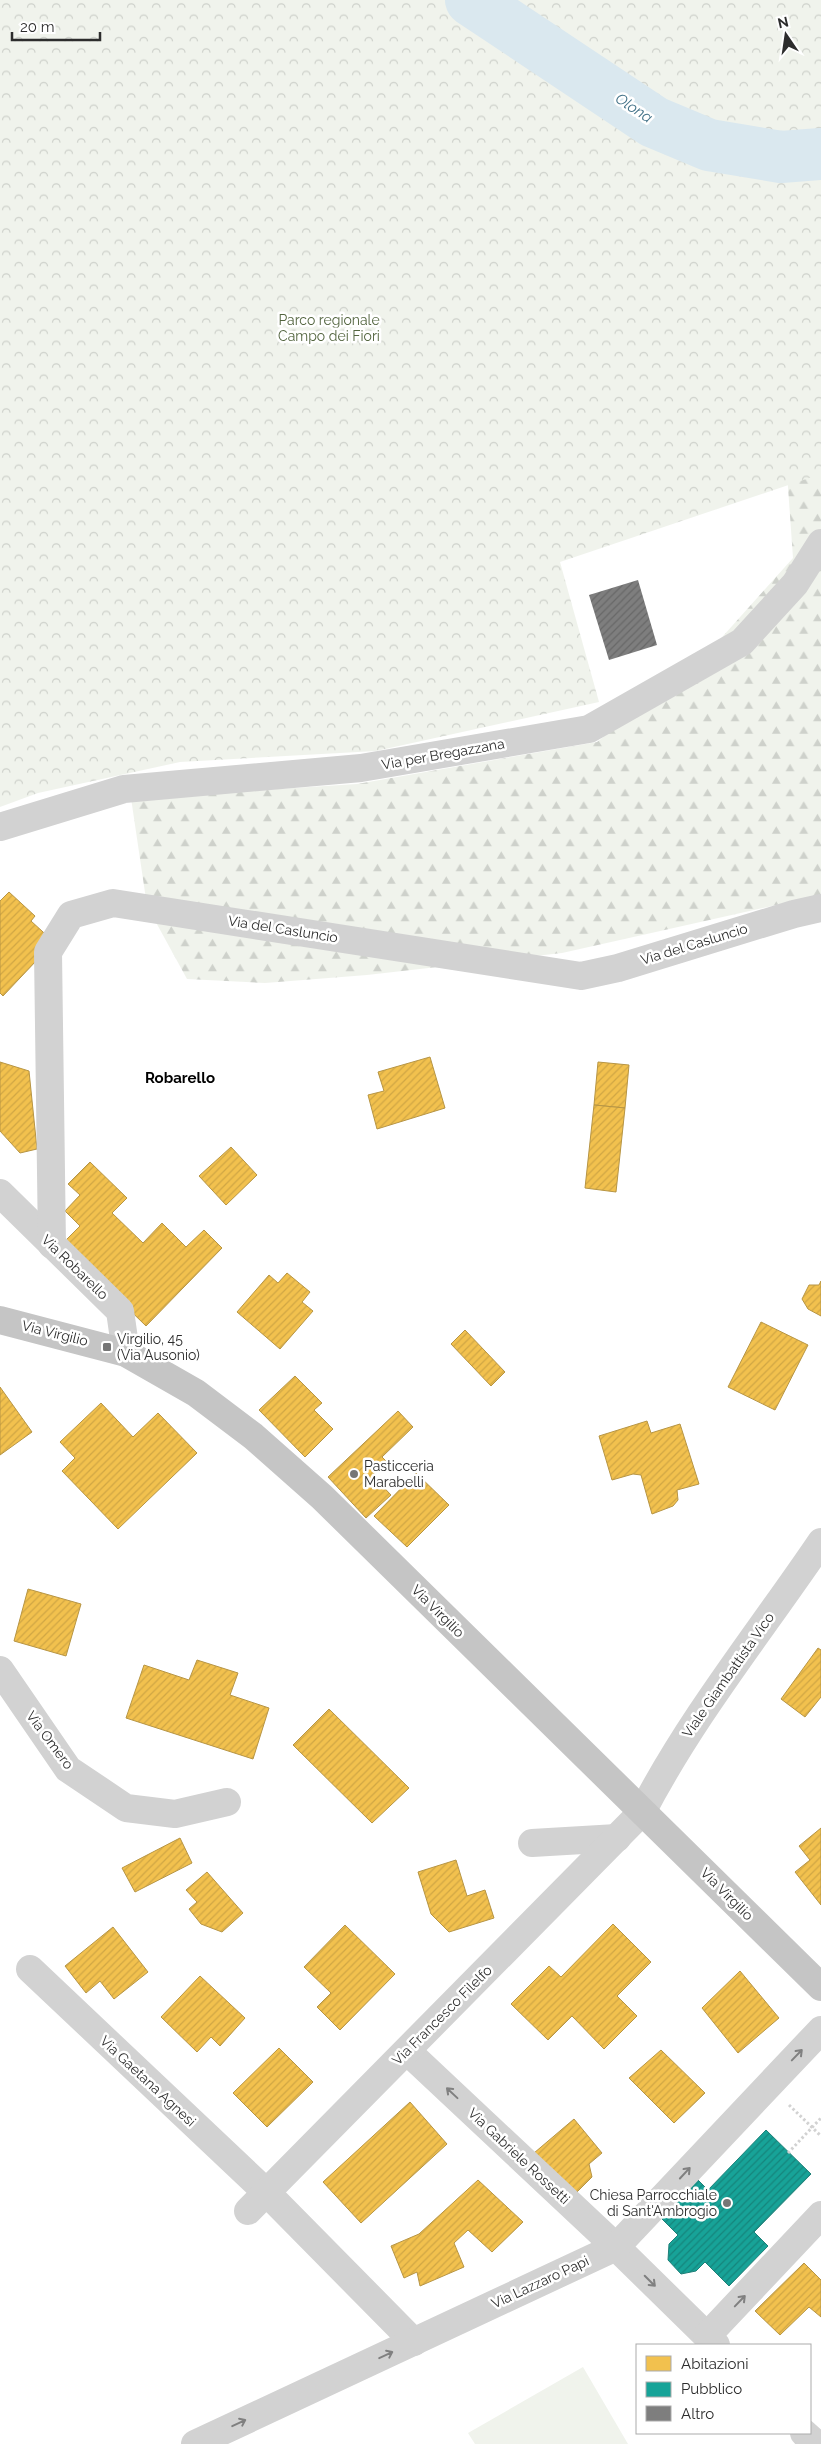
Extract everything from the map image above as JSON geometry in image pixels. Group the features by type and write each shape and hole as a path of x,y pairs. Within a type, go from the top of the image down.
{"main road":[{"name":"Via Virgilio","path":"4,1324 126,1353 196,1393 253,1436 322,1497 821,1987"}],"street":[{"name":"Via per Bregazzana","path":"0,827 124,789 360,768 589,729 742,642 795,584 821,543"},
{"name":"Via del Casluncio","path":"52,1245 48,952 71,915 113,902 581,976 618,968 794,914 821,908"},
{"name":"Via Robarello","path":"0,1193 120,1311 126,1353"},
{"name":"Viale Giambattista Vico","path":"642,1812 657,1783 702,1710 821,1542"},
{"name":"Via Omero","path":"0,1670 68,1769 126,1808 175,1814 227,1802"},
{"name":"Via Francesco Filelfo","path":"258,2202 642,1812"},
{"path":"532,1843 617,1838"},
{"name":"Via Gaetana Agnesi","path":"30,1969 258,2202 414,2342"},
{"name":"Via Lazzaro Papi","path":"195,2444 616,2246 821,2030"},
{"name":"Via Gabriele Rossetti","path":"407,2051 616,2246 711,2341"},
{"path":"711,2341 821,2216"},
{"path":"805,2434 816,2444"}],"path":[{"path":"769,2084 821,2136"},
{"path":"788,2153 821,2118"}],"green space":[{"path":"0,0 821,0 821,895 562,953 367,975 265,983 187,979 147,906 131,798 357,784 597,742 707,654 793,558 787,473"},
{"name":"Parco regionale Campo dei Fiori","path":"0,0 821,0 821,474 560,562 599,702 376,751 180,762 38,793 0,807"},
{"path":"583,2367 628,2444 475,2444 468,2433"}],"building: Abitazioni":[{"path":"9,892 35,916 31,921 54,942 3,996 0,993 0,901"},
{"path":"430,1057 445,1108 377,1129 368,1095 384,1091 378,1072"},
{"path":"0,1062 29,1071 37,1149 20,1153 0,1131"},
{"path":"598,1062 629,1065 625,1108 594,1105"},
{"path":"594,1105 625,1108 616,1192 585,1188"},
{"path":"231,1147 257,1175 226,1205 199,1176"},
{"path":"90,1162 127,1198 112,1213 143,1243 162,1223 186,1247 204,1230 222,1248 146,1326 62,1244 80,1226 65,1211 80,1195 68,1184"},
{"path":"287,1273 310,1292 302,1302 313,1311 280,1349 237,1312 269,1275 278,1283"},
{"path":"821,1281 821,1316 808,1309 802,1299 809,1285 819,1285"},
{"path":"761,1322 808,1345 775,1410 728,1387"},
{"path":"465,1330 505,1372 491,1386 451,1344"},
{"path":"295,1376 322,1403 314,1410 333,1429 305,1457 259,1410"},
{"path":"0,1387 32,1432 0,1455"},
{"path":"101,1403 133,1437 158,1413 197,1453 118,1529 62,1471 75,1458 60,1442"},
{"path":"398,1411 413,1427 382,1457 387,1462 372,1475 391,1495 366,1518 328,1477"},
{"path":"647,1421 651,1433 680,1424 699,1484 677,1490 678,1500 673,1506 652,1514 641,1475 633,1474 612,1480 599,1436"},
{"path":"416,1473 449,1505 407,1547 374,1516"},
{"path":"28,1589 81,1604 66,1656 14,1641"},
{"path":"818,1648 821,1650 821,1697 805,1717 781,1699"},
{"path":"197,1660 238,1673 230,1695 269,1708 253,1759 126,1718 144,1665 189,1680"},
{"path":"329,1709 409,1788 372,1823 293,1745"},
{"path":"821,1828 821,1905 795,1872 810,1860 799,1846"},
{"path":"180,1838 192,1863 135,1892 122,1868"},
{"path":"456,1860 467,1896 485,1890 494,1918 449,1932 431,1914 418,1872"},
{"path":"207,1872 243,1913 222,1932 201,1924 189,1909 197,1902 186,1890"},
{"path":"613,1924 651,1962 617,1996 637,2016 604,2049 572,2016 548,2040 511,2004 549,1966 561,1977"},
{"path":"345,1925 395,1974 340,2030 317,2007 331,1993 304,1967"},
{"path":"113,1927 148,1972 114,1999 100,1981 86,1993 65,1966"},
{"path":"740,1971 779,2018 738,2053 702,2008"},
{"path":"200,1976 245,2018 220,2046 211,2037 197,2052 161,2017"},
{"path":"279,2048 313,2082 267,2127 233,2093"},
{"path":"661,2050 705,2093 674,2123 629,2078"},
{"path":"410,2102 447,2144 361,2223 323,2182"},
{"path":"574,2119 602,2153 589,2164 592,2177 574,2195 534,2153"},
{"path":"478,2180 523,2222 492,2252 468,2230 454,2243 464,2267 420,2286 417,2272 404,2278 391,2246 419,2234"},
{"path":"804,2263 821,2280 821,2317 809,2307 780,2335 755,2311"}],"building: Pubblico":[{"name":"Chiesa Parrocchiale di Sant'Ambrogio","path":"766,2130 811,2174 754,2232 768,2246 729,2286 705,2262 696,2271 681,2274 668,2260 669,2244 678,2235 659,2216 696,2178 708,2190"}],"building: Altro":[{"path":"638,580 657,645 609,660 589,595"}],"waterway":[{"name":"Olona","path":"471,0 654,122 709,145 781,157 821,154"}],"place":[{"name":"Virgilio, 45 (Via Ausonio)","path":"107,1347"},
{"name":"Pasticceria Marabelli","path":"354,1474"},
{"name":"Chiesa Parrocchiale di Sant'Ambrogio","path":"727,2203"}],"district":[{"name":"Robarello","path":"180,1078"}]}
